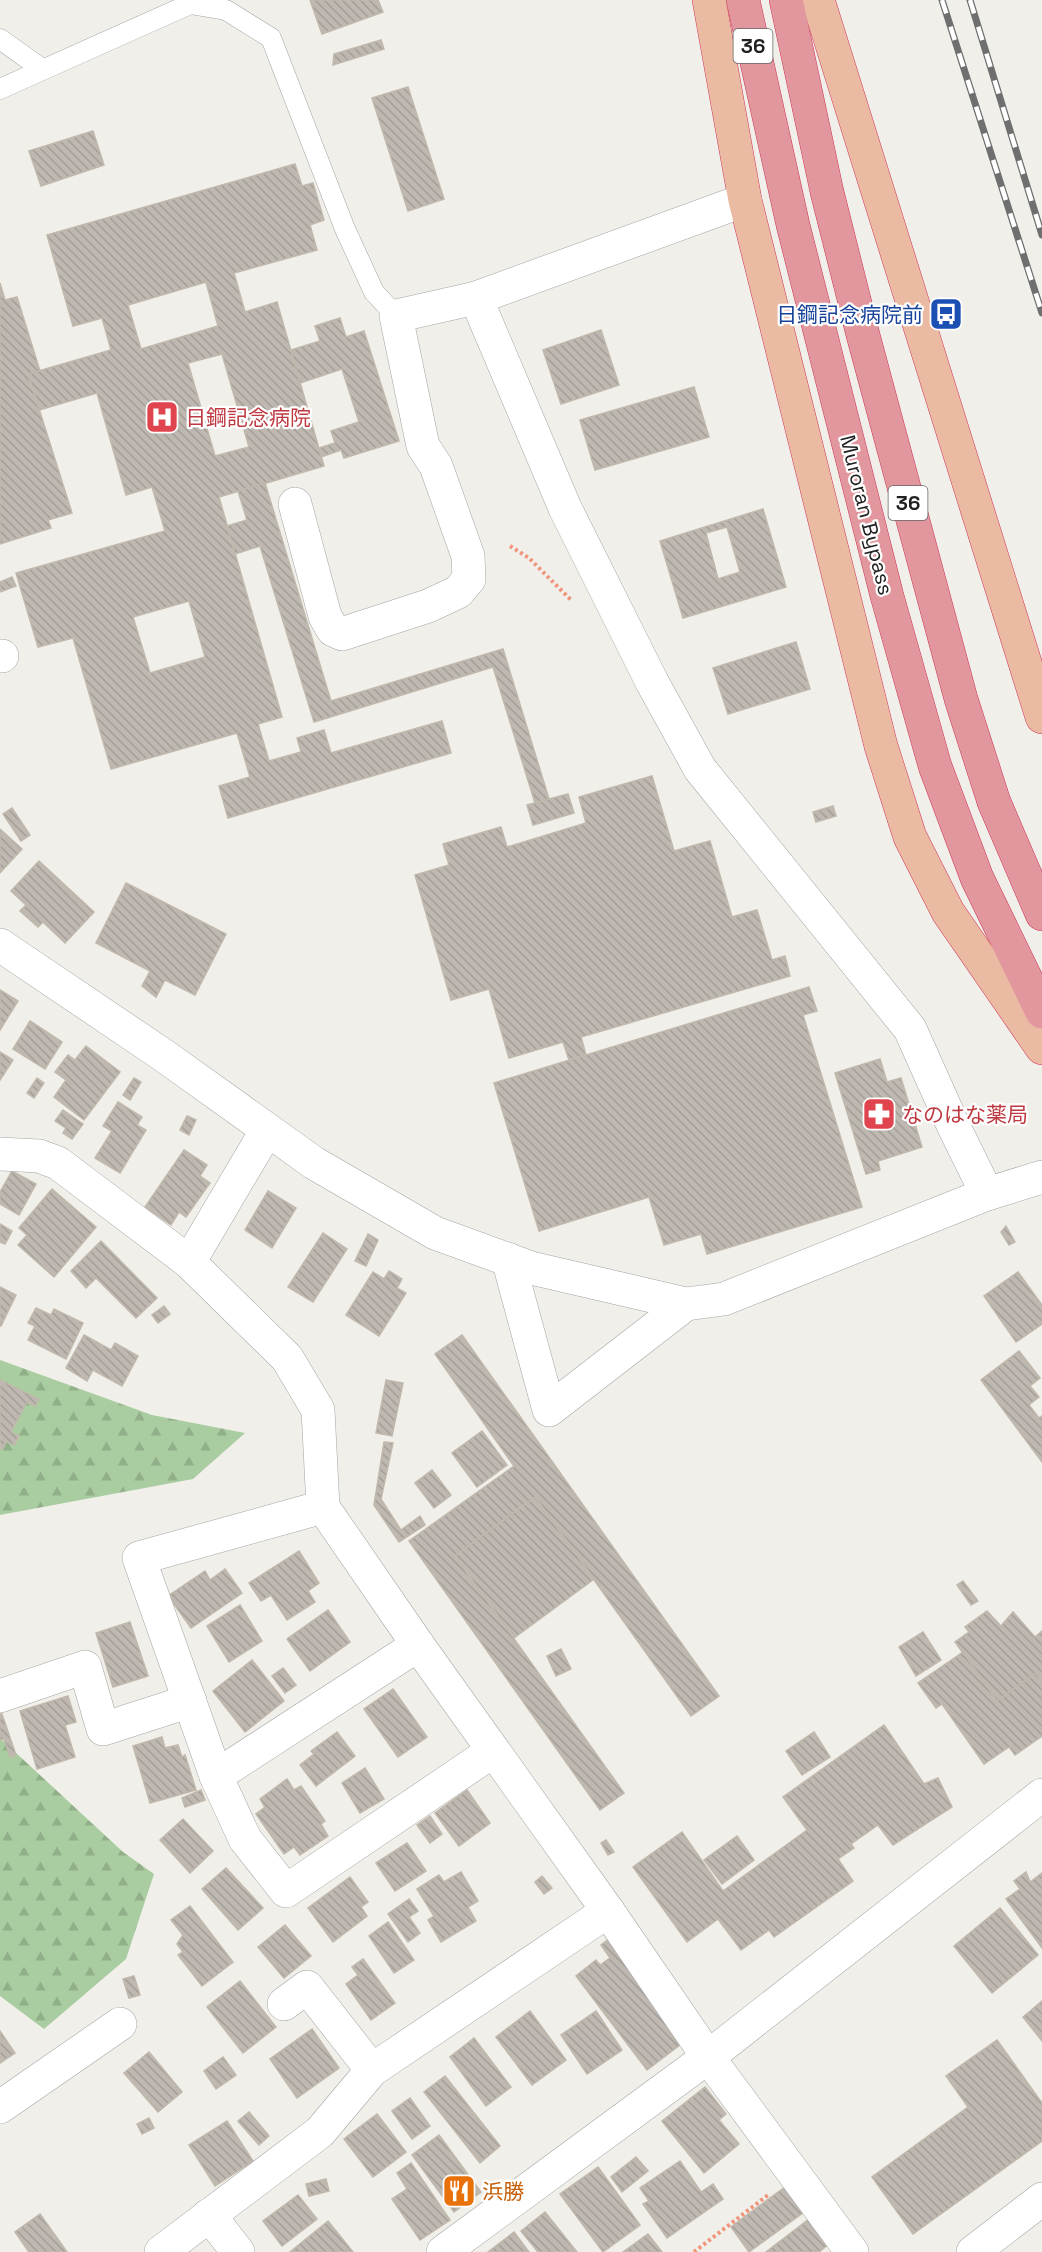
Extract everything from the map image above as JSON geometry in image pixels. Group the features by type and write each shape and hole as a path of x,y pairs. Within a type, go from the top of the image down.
{"highway":[{"path":"709,0 745,200 881,746 910,837 948,912 1042,1048"},
{"name":"Muroran Bypass","path":"743,0 793,225 887,596 935,766 977,878 1042,1012"},
{"name":"Muroran Bypass","path":"786,0 803,82 863,335 961,699 994,801 1042,914"},
{"path":"818,0 1042,717"}],"street":[{"path":"295,504 324,616 333,630 342,634 428,606 458,592 468,579 468,556 436,466 423,446 396,316 476,298 745,200"},
{"path":"476,298 565,508 652,682 700,769 910,1029 987,1194"},
{"path":"0,945 163,1055 314,1163 435,1233 531,1268 686,1304 724,1299 987,1194 1042,1177"},
{"path":"189,1262 267,1130"},
{"path":"0,1154 39,1156 58,1163 189,1262 287,1358 318,1410 323,1507 418,1645 608,1911 708,2057 852,2252"},
{"path":"508,1259 549,1410 686,1304"},
{"path":"323,1507 140,1558 216,1776 245,1839 286,1891 493,1750"},
{"path":"216,1776 418,1645"},
{"path":"0,1696 85,1667 103,1729 190,1701"},
{"path":"443,2252 708,2057 1042,1796"},
{"path":"161,2252 320,2132 372,2070 608,1911"},
{"path":"284,2004 307,1987 372,2070"},
{"path":"0,2107 120,2024"},
{"path":"973,2252 1042,2199"},
{"path":"209,2215 238,2252"}],"lane":[{"path":"0,90 42,69 190,4 226,10 272,38 345,228 374,292 396,316"},
{"path":"0,39 42,69"}],"path":[{"path":"694,2252 794,2174"}],"green space":[{"path":"0,1360 152,1415 245,1433 193,1479 0,1515"},
{"path":"0,1738 123,1852 154,1874 126,1959 44,2029 0,1996"}],"building":[{"path":"310,0 378,0 383,12 322,34"},
{"path":"381,40 384,49 333,65 334,54"},
{"path":"408,87 444,199 408,211 372,98"},
{"path":"93,131 104,165 41,186 29,151"},
{"path":"295,164 302,186 313,183 324,220 310,225 317,250 234,273 245,312 277,302 324,466 219,497 282,717 258,724 269,761 301,752 297,738 324,730 331,753 442,721 451,753 228,818 219,786 250,777 237,733 111,769 73,638 38,647 16,573 165,531 152,487 126,495 97,393 39,410 28,374 111,350 102,318 73,326 47,235","holes":["206,282 218,326 141,349 128,305","222,354 249,447 215,456 188,363","189,601 205,657 150,673 133,617"]},
{"path":"0,283 5,300 17,297 40,371 28,374 72,513 48,520 51,528 0,544"},
{"path":"340,318 346,337 364,331 399,441 344,458 341,450 321,457 319,448 335,443 331,431 359,422 342,369 300,383 291,350 320,341 315,326"},
{"path":"601,330 619,385 561,404 543,350"},
{"path":"694,387 709,437 595,470 580,420"},
{"path":"265,483 331,701 503,649 549,799 535,803 493,667 314,722 260,546 235,554 227,526 247,520 238,491"},
{"path":"763,509 786,587 683,618 660,541","holes":["727,527 740,572 718,579 706,533"]},
{"path":"12,577 16,586 0,592 0,582"},
{"path":"796,642 810,689 728,714 713,668"},
{"path":"652,776 674,851 710,841 732,917 757,910 772,960 785,956 790,976 581,1037 586,1055 569,1060 563,1042 509,1058 489,989 451,1000 415,875 449,865 443,844 501,827 507,847 586,823 579,797"},
{"path":"568,794 574,813 533,825 527,805"},
{"path":"833,806 836,816 816,822 813,812"},
{"path":"12,808 30,835 21,841 3,814"},
{"path":"0,829 22,849 0,873"},
{"path":"39,861 94,912 65,943 43,922 38,927 20,911 26,905 11,891"},
{"path":"126,883 226,934 195,995 165,980 156,997 142,986 150,971 96,943"},
{"path":"809,987 817,1011 803,1015 862,1207 707,1254 701,1234 664,1245 649,1197 539,1231 494,1083"},
{"path":"0,990 18,1001 0,1030"},
{"path":"30,1021 62,1042 45,1069 13,1049"},
{"path":"86,1046 120,1072 84,1120 54,1097 66,1080 55,1072 68,1055 75,1060"},
{"path":"0,1052 13,1060 0,1080"},
{"path":"880,1059 887,1082 901,1078 922,1147 878,1161 880,1170 866,1174 835,1073"},
{"path":"37,1078 44,1083 34,1098 27,1093"},
{"path":"134,1078 141,1082 130,1100 123,1095"},
{"path":"118,1102 142,1117 137,1125 146,1130 120,1173 95,1158 112,1131 103,1126"},
{"path":"63,1110 83,1124 72,1139 63,1133 66,1128 55,1121"},
{"path":"187,1116 196,1120 189,1135 180,1130"},
{"path":"184,1150 207,1165 200,1176 210,1183 186,1217 179,1212 171,1225 145,1207"},
{"path":"12,1171 36,1184 19,1215 0,1204 0,1192"},
{"path":"52,1189 96,1227 54,1277 18,1245 27,1235 19,1228"},
{"path":"268,1191 296,1208 272,1248 245,1230"},
{"path":"0,1224 12,1231 5,1244 0,1242"},
{"path":"1006,1226 1015,1242 1009,1245 1001,1232"},
{"path":"323,1233 347,1249 313,1302 288,1287"},
{"path":"368,1234 378,1240 366,1266 355,1261"},
{"path":"101,1241 157,1298 136,1318 96,1278 86,1288 71,1271"},
{"path":"389,1271 402,1279 397,1288 406,1293 379,1336 346,1315 373,1272 384,1279"},
{"path":"1018,1272 1042,1305 1042,1324 1016,1342 984,1296"},
{"path":"0,1287 16,1295 1,1326 0,1326"},
{"path":"164,1306 170,1314 158,1323 152,1315"},
{"path":"36,1308 51,1315 54,1309 83,1323 66,1359 28,1340 35,1326 28,1323"},
{"path":"84,1335 111,1350 115,1343 138,1356 122,1386 93,1370 87,1381 66,1368"},
{"path":"462,1335 719,1696 691,1716 535,1497 455,1556 624,1793 600,1810 409,1541 514,1466 435,1354"},
{"path":"1019,1351 1040,1378 1030,1386 1039,1397 1029,1405 1039,1418 1042,1416 1042,1462 981,1380"},
{"path":"0,1380 39,1399 35,1406 27,1402 11,1432 19,1436 14,1445 6,1441 3,1449 0,1448"},
{"path":"386,1380 403,1383 392,1436 376,1433"},
{"path":"482,1431 507,1465 477,1487 452,1453"},
{"path":"384,1442 393,1443 381,1499 401,1530 420,1516 425,1525 399,1542 374,1505"},
{"path":"432,1470 451,1495 434,1508 415,1483"},
{"path":"535,1497 594,1579 514,1638 455,1556"},
{"path":"299,1551 319,1583 308,1591 315,1602 287,1620 271,1595 261,1601 249,1583"},
{"path":"225,1569 242,1593 191,1628 168,1596 205,1571 210,1580"},
{"path":"963,1581 978,1601 971,1605 957,1585"},
{"path":"240,1605 262,1641 229,1662 207,1626"},
{"path":"328,1610 350,1642 310,1671 287,1639"},
{"path":"987,1611 1001,1626 1013,1612 1035,1637 1042,1631 1042,1682 1036,1673 997,1701 955,1642 969,1632 965,1627"},
{"path":"130,1622 148,1676 113,1687 96,1633"},
{"path":"923,1632 941,1660 916,1676 899,1647"},
{"path":"561,1649 571,1669 556,1676 547,1656"},
{"path":"963,1652 997,1701 1036,1673 1042,1682 1042,1736 1015,1755 1009,1747 984,1764 942,1704 936,1708 918,1683"},
{"path":"252,1660 284,1701 245,1732 213,1691"},
{"path":"283,1668 296,1685 285,1693 272,1676"},
{"path":"393,1689 427,1737 398,1757 364,1709"},
{"path":"68,1696 76,1722 65,1725 75,1757 37,1769 20,1711"},
{"path":"0,1714 2,1714 16,1755 10,1757 4,1739 0,1740"},
{"path":"884,1725 924,1784 938,1778 952,1807 893,1845 878,1825 851,1844 854,1848 838,1859 853,1881 774,1937 769,1930 741,1950 718,1919 687,1942 633,1867 682,1832 723,1891 807,1830 783,1797"},
{"path":"337,1732 355,1756 316,1786 300,1765 314,1754 311,1751"},
{"path":"814,1732 830,1757 802,1775 786,1751"},
{"path":"162,1737 165,1748 178,1745 182,1757 185,1755 196,1790 150,1803 133,1746"},
{"path":"365,1768 384,1799 360,1813 342,1783"},
{"path":"287,1779 294,1790 301,1786 325,1821 321,1824 328,1836 300,1855 294,1847 284,1854 256,1814 265,1807 260,1799"},
{"path":"201,1790 205,1800 185,1807 182,1798"},
{"path":"467,1790 490,1823 459,1846 435,1813"},
{"path":"430,1816 442,1834 430,1843 417,1825"},
{"path":"183,1819 213,1851 190,1873 160,1840"},
{"path":"737,1836 754,1860 722,1884 704,1860"},
{"path":"606,1840 614,1852 608,1855 601,1843"},
{"path":"407,1843 426,1871 395,1891 376,1863"},
{"path":"226,1868 263,1908 238,1930 202,1889"},
{"path":"461,1872 478,1901 468,1907 476,1921 441,1942 428,1920 434,1916 417,1889 439,1875 444,1882"},
{"path":"1026,1872 1030,1882 1042,1873 1042,1948 1006,1899 1020,1889 1014,1881"},
{"path":"542,1876 552,1888 544,1894 535,1882"},
{"path":"350,1877 368,1902 361,1907 367,1916 333,1942 308,1908"},
{"path":"409,1899 418,1911 409,1917 420,1933 408,1942 388,1914"},
{"path":"190,1906 233,1962 202,1986 178,1955 183,1952 177,1944 183,1935 171,1920"},
{"path":"1000,1908 1038,1955 992,1993 954,1946"},
{"path":"388,1922 414,1960 394,1973 369,1936"},
{"path":"285,1925 311,1956 284,1978 258,1947"},
{"path":"609,1939 685,2041 647,2070 576,1976 596,1960 600,1965 610,1958 601,1945"},
{"path":"363,1959 395,2003 371,2020 346,1984 358,1975 352,1967"},
{"path":"134,1976 140,1995 129,1998 123,1979"},
{"path":"240,1981 276,2027 243,2053 207,2007"},
{"path":"1042,2001 1042,2041 1023,2017"},
{"path":"530,2011 566,2060 532,2085 496,2037"},
{"path":"596,2011 622,2050 587,2074 561,2035"},
{"path":"312,2029 339,2068 297,2098 270,2059"},
{"path":"0,2031 15,2053 0,2063"},
{"path":"474,2038 511,2087 486,2106 450,2057"},
{"path":"997,2040 1042,2103 1042,2141 913,2234 872,2177 968,2107 946,2076"},
{"path":"149,2052 182,2092 158,2112 124,2073"},
{"path":"223,2057 236,2075 216,2089 204,2071"},
{"path":"445,2076 500,2146 480,2163 424,2092"},
{"path":"705,2087 726,2114 719,2120 739,2144 704,2173 662,2121"},
{"path":"410,2098 430,2126 412,2139 392,2111"},
{"path":"249,2112 269,2136 259,2145 238,2121"},
{"path":"377,2114 406,2152 373,2177 344,2139"},
{"path":"149,2118 154,2128 142,2134 137,2124"},
{"path":"227,2121 253,2161 215,2186 189,2145"},
{"path":"439,2135 481,2192 454,2212 412,2155"},
{"path":"636,2157 648,2171 622,2192 611,2177"},
{"path":"680,2161 701,2192 713,2184 723,2199 667,2238 643,2204 649,2201 640,2188"},
{"path":"411,2163 450,2220 420,2240 392,2199 407,2189 397,2173"},
{"path":"598,2167 640,2225 603,2252 560,2194"},
{"path":"326,2179 329,2191 309,2196 306,2184"},
{"path":"785,2187 804,2212 749,2252 731,2227"},
{"path":"298,2195 317,2219 282,2246 263,2221"},
{"path":"545,2212 577,2252 538,2252 521,2231"},
{"path":"40,2214 67,2252 29,2252 15,2232"},
{"path":"809,2219 829,2244 819,2252 766,2252"},
{"path":"328,2221 353,2252 290,2252"},
{"path":"514,2232 529,2252 488,2252"},
{"path":"648,2234 662,2252 623,2252"}],"railway":[{"path":"942,0 1042,313"},
{"path":"970,0 1042,235"}],"place":[{"name":"日鋼記念病院前","path":"946,314"},
{"name":"日鋼記念病院","path":"162,417"},
{"name":"なのはな薬局","path":"879,1114"},
{"name":"浜勝","path":"459,2191"}]}
